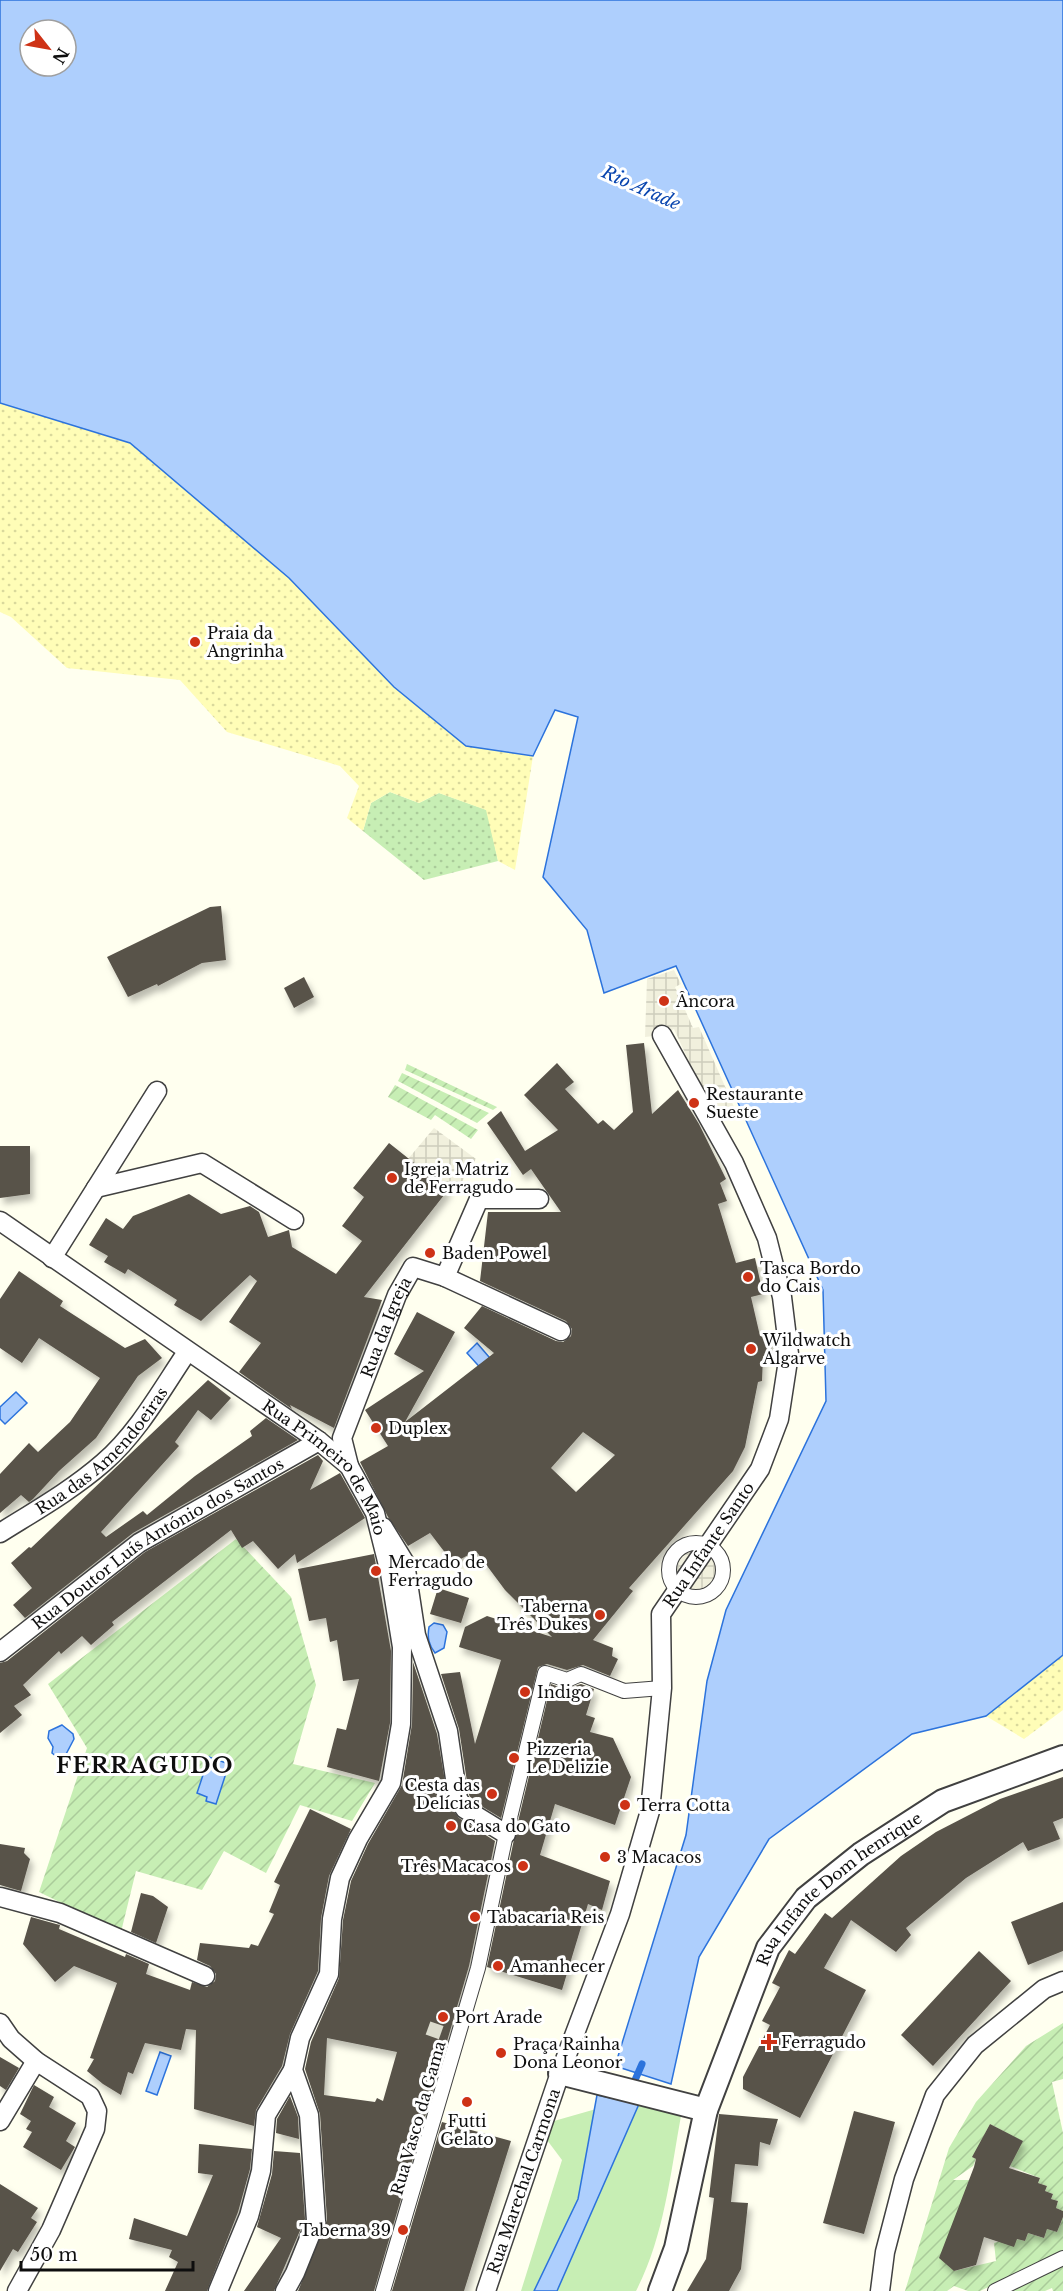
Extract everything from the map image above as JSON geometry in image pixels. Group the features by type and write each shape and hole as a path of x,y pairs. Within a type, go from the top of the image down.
{"street":[{"name":"Rua Infante Santo","path":"560,2073 620,1914 650,1811 662,1688 661,1614 760,1469 779,1419 789,1354 782,1297 767,1238 734,1163 662,1035"},
{"path":"52,1258 157,1091"},
{"path":"96,1188 202,1163 294,1220"},
{"path":"539,1199 479,1199 445,1277 561,1330"},
{"name":"Rua Primeiro de Maio","path":"0,1221 319,1441 349,1466 375,1513 390,1573 402,1647 401,1724 391,1783 358,1839 340,1878 332,1919 329,1974 300,2038 294,2070 309,2115 316,2222 285,2291"},
{"name":"Rua da Igreja","path":"349,1466 342,1438 397,1294 413,1267 445,1277"},
{"name":"Rua das Amendoeiras","path":"0,1533 64,1492 105,1462 134,1429 187,1352"},
{"name":"Rua Doutor Luís António dos Santos","path":"0,1652 139,1544 319,1441"},
{"path":"375,1513 405,1563 416,1635 448,1731 458,1799 465,1809 506,1834"},
{"path":"676,1589 694,1597 702,1596 717,1588 723,1572 722,1564 713,1549 706,1545"},
{"name":"Rua Vasco da Gama","path":"383,2291 478,1968 506,1834 545,1673 567,1680 580,1674 624,1691 662,1688"},
{"name":"Rua Infante Dom henrique","path":"660,2291 676,2248 706,2110 768,1948 806,1898 861,1854 943,1801 1063,1757"},
{"path":"0,1897 60,1913 205,1976"},
{"path":"880,2291 885,2252 904,2179 935,2095 975,2045 1044,1989 1063,1981"},
{"path":"0,2022 11,2039 36,2061 90,2096 97,2111 95,2129 51,2230 17,2291"},
{"path":"0,2121 36,2061"},
{"path":"218,2291 249,2216 261,2171 266,2115 294,2070"},
{"path":"560,2073 706,2110"},
{"name":"Rua Marechal Carmona","path":"486,2291 560,2073"},
{"path":"995,2291 1063,2258"}],"green space":[{"path":"390,792 419,803 439,793 487,810 498,861 424,880 363,831 371,803"},
{"path":"407,1064 497,1107 493,1110 405,1070"},
{"path":"402,1073 489,1113 477,1123 398,1081"},
{"path":"395,1085 478,1130 471,1139 435,1115 431,1120 388,1097"},
{"path":"236,1539 291,1597 316,1685 293,1764 375,1783 352,1821 300,1805 266,1873 224,1851 202,1890 136,1871 121,1932 39,1892 87,1748 48,1684"},
{"path":"1063,2023 1063,2079 1052,2082 1063,2133 1063,2211 1056,2208 1058,2201 1051,2199 1053,2194 1045,2191 1047,2186 1038,2183 1040,2178 1010,2166 1022,2141 990,2124 973,2157 976,2159 973,2166 953,2180 969,2180 954,2271 996,2261 994,2243 1009,2239 1025,2241 1028,2233 1044,2238 1047,2229 1057,2232 1063,2217 1063,2251 980,2291 968,2291 954,2286 947,2291 905,2291 949,2148 976,2102 1026,2046"},
{"path":"597,2095 681,2116 660,2228 646,2270 636,2291 521,2291 562,2160 547,2140 554,2121 596,2109"},
{"path":"1063,2264 1063,2291 1053,2291 1052,2288 1045,2291 1010,2291"}],"sand":[{"name":"Praia da Angrinha","path":"0,403 130,443 289,578 394,687 466,745 533,756 515,870 498,861 486,810 439,793 419,803 390,792 371,803 363,831 347,818 359,786 340,766 227,732 180,680 67,668 11,617 0,612"},
{"path":"1063,1655 1063,1710 1024,1739 986,1716"}],"shaded area":[{"path":"674,970 681,984 675,987 693,1028 699,1027 734,1107 714,1116 674,1029 662,1035 645,1037 647,979"},
{"path":"434,1128 476,1159 455,1193 408,1159"},
{"path":"696,1543 706,1545 715,1551 721,1560 723,1570 721,1580 715,1589 706,1595 696,1597 686,1595 677,1589 671,1580 669,1570 671,1560 677,1551 686,1545"}],"water":[{"name":"Rio Arade","path":"0,0 1063,0 1063,1655 986,1716 912,1734 769,1839 699,1957 671,2084 615,2066 686,1835 707,1681 726,1610 826,1401 823,1290 676,966 604,993 587,930 543,877 578,717 555,710 533,756 466,746 394,687 289,578 130,443 0,403"},
{"path":"477,1343 495,1364 485,1373 467,1353"},
{"path":"16,1392 27,1403 5,1424 0,1419 0,1407"},
{"path":"434,1623 443,1625 447,1632 444,1648 435,1653 428,1635 429,1627"},
{"path":"62,1725 73,1734 74,1739 65,1756 57,1757 52,1753 53,1747 48,1738 49,1731"},
{"path":"209,1757 229,1764 216,1804 206,1801 207,1797 197,1793"},
{"path":"160,2052 171,2056 157,2095 146,2091"},
{"path":"597,2095 639,2104 557,2291 534,2291 578,2199"}],"building":[{"path":"221,906 226,960 202,963 158,986 157,984 128,997 107,957 210,907"},
{"path":"304,977 314,997 294,1008 284,988"},
{"path":"644,1043 652,1114 678,1090 699,1124 726,1179 720,1183 727,1201 718,1204 736,1263 755,1258 763,1294 751,1297 760,1336 772,1331 771,1356 763,1356 762,1381 758,1382 745,1447 733,1471 629,1588 633,1591 593,1640 613,1648 612,1656 618,1659 610,1676 583,1665 567,1670 547,1664 538,1667 501,1818 473,1801 469,1795 459,1729 441,1674 460,1672 475,1744 501,1660 459,1647 465,1627 487,1616 552,1637 505,1590 476,1551 453,1563 430,1533 408,1546 388,1517 360,1462 388,1446 365,1410 424,1371 394,1354 417,1312 455,1332 405,1422 494,1353 464,1328 482,1306 556,1341 563,1342 571,1336 572,1329 566,1321 480,1281 488,1212 561,1212 531,1169 523,1175 487,1123 501,1111 525,1151 558,1130 524,1095 557,1063 574,1082 565,1089 598,1124 603,1120 614,1130 633,1112 626,1045","holes":["583,1432 615,1455 576,1492 551,1468"]},
{"path":"389,1143 448,1190 364,1297 382,1300 334,1428 290,1405 292,1409 239,1372 261,1343 229,1322 257,1281 250,1275 201,1321 174,1305 177,1300 128,1269 125,1274 104,1262 108,1256 89,1245 106,1218 123,1229 133,1216 189,1194 221,1214 250,1206 259,1212 268,1237 289,1230 292,1247 336,1274 362,1241 342,1226 364,1197 353,1188"},
{"path":"0,1146 30,1146 30,1194 0,1198"},
{"path":"19,1271 63,1301 60,1306 125,1348 145,1339 162,1358 138,1376 96,1438 59,1471 33,1499 29,1502 21,1495 0,1513 0,1474 29,1443 38,1452 70,1422 100,1378 39,1338 22,1363 0,1348 0,1299"},
{"path":"208,1380 231,1398 211,1420 198,1410 175,1442 179,1446 101,1532 106,1537 143,1511 147,1515 195,1476 252,1436 250,1431 266,1418 298,1440 133,1533 25,1618 13,1605 32,1588 11,1563 29,1547 31,1548"},
{"path":"318,1455 323,1461 310,1490 340,1473 365,1518 297,1563 295,1554 278,1569 253,1541 242,1548 231,1530 112,1622 114,1625 91,1645 82,1636 61,1654 59,1651 23,1685 31,1695 14,1706 22,1715 0,1733 0,1663 7,1661 145,1552"},
{"path":"374,1554 391,1651 390,1723 379,1781 327,1767 337,1728 346,1730 359,1679 343,1681 337,1640 330,1642 326,1618 309,1621 298,1569"},
{"path":"438,1588 469,1598 461,1623 430,1614"},
{"path":"413,1662 437,1734 449,1805 459,1818 495,1841 469,1966 374,2291 298,2291 327,2220 320,2114 305,2069 311,2042 339,1978 343,1920 351,1881 368,1844 402,1785 412,1724","holes":["327,2038 397,2052 383,2101 377,2098 375,2102 324,2095"]},
{"path":"551,1684 565,1689 581,1684 594,1689 586,1715 595,1718 590,1732 613,1738 631,1777 615,1825 555,1804 540,1855 610,1881 602,1910 588,1904 562,1990 487,1967 516,1830"},
{"path":"1063,1777 1063,1818 1053,1822 1060,1839 1028,1851 1023,1842 966,1878 906,1928 911,1935 896,1952 851,1920 824,1968 866,1990 800,2118 743,2089 743,2077 770,2025 762,2021 780,1987 772,1983 789,1950 795,1954 825,1913 832,1918 901,1856 936,1832 1000,1799"},
{"path":"310,1809 351,1829 329,1876 321,1918 318,1971 290,2034 282,2066 256,2110 254,2126 194,2109 196,2030 186,2029 181,2050 145,2043 133,2074 128,2072 121,2095 103,2084 87,2071 94,2059 90,2058 117,1983 74,1966 55,1982 23,1944 31,1917 60,1925 59,1929 125,1957 126,1954 149,1964 146,1974 190,1990 192,1982 207,1987 215,1981 216,1974 210,1966 197,1960 200,1943 249,1948 251,1944 258,1946 274,1914 269,1912 280,1885 274,1882"},
{"path":"0,1844 25,1848 24,1853 30,1859 21,1891 0,1885"},
{"path":"141,1893 153,1896 168,1907 156,1943 131,1932"},
{"path":"1063,1902 1063,1951 1028,1965 1011,1922"},
{"path":"979,1951 1011,1981 933,2066 901,2035"},
{"path":"0,2057 19,2068 6,2090 0,2086"},
{"path":"34,2085 54,2097 49,2107 76,2123 66,2141 75,2147 61,2170 23,2147 32,2132 26,2129 31,2121 20,2114"},
{"path":"290,2096 298,2117 299,2139 276,2133 277,2119"},
{"path":"854,2111 895,2122 864,2234 823,2223"},
{"path":"719,2114 778,2119 770,2145 760,2142 758,2166 735,2164 731,2202 748,2203 741,2269 729,2291 687,2291 706,2259 714,2198 709,2197"},
{"path":"442,2122 511,2141 464,2291 392,2291"},
{"path":"990,2124 1023,2141 1009,2168 1040,2178 1038,2183 1047,2186 1045,2191 1053,2194 1051,2199 1058,2201 1056,2208 1063,2211 1063,2217 1057,2232 1047,2229 1044,2238 1028,2233 1025,2241 1017,2239 1014,2247 984,2237 976,2265 954,2271 939,2258 974,2167 976,2159 972,2157"},
{"path":"199,2144 252,2149 250,2169 238,2212 207,2291 165,2291 178,2262 169,2257 172,2250 129,2239 134,2218 187,2236 213,2175 198,2173"},
{"path":"274,2151 300,2153 305,2219 274,2291 244,2291 281,2238 257,2227 272,2174"},
{"path":"0,2184 38,2208 31,2218 37,2222 18,2252 13,2249 0,2271"}],"waterway":[{"path":"632,2087 642,2064"}],"tunnel":[{"path":"428,2028 442,2033"}],"place":[{"name":"Praia da Angrinha","path":"195,642"},
{"name":"Âncora","path":"664,1001"},
{"name":"Restaurante Sueste","path":"694,1103"},
{"name":"Igreja Matriz de Ferragudo","path":"392,1178"},
{"name":"Baden Powel","path":"430,1253"},
{"name":"Tasca Bordo do Cais","path":"748,1277"},
{"name":"Wildwatch Algarve","path":"751,1349"},
{"name":"Duplex","path":"376,1428"},
{"name":"Mercado de Ferragudo","path":"376,1571"},
{"name":"Taberna Três Dukes","path":"600,1615"},
{"name":"Indigo","path":"525,1692"},
{"name":"Pizzeria Le Delizie","path":"514,1758"},
{"name":"Cesta das Delícias","path":"492,1794"},
{"name":"Terra Cotta","path":"625,1805"},
{"name":"Casa do Gato","path":"451,1826"},
{"name":"3 Macacos","path":"605,1857"},
{"name":"Três Macacos","path":"523,1866"},
{"name":"Tabacaria Reis","path":"475,1917"},
{"name":"Amanhecer","path":"498,1966"},
{"name":"Port Arade","path":"443,2017"},
{"name":"Ferragudo","path":"769,2042"},
{"name":"Praça Rainha Dona Leonor","path":"501,2053"},
{"name":"Futti Gelato","path":"467,2102"},
{"name":"Taberna 39","path":"403,2230"}],"district":[{"name":"FERRAGUDO","path":"145,1765"}]}
